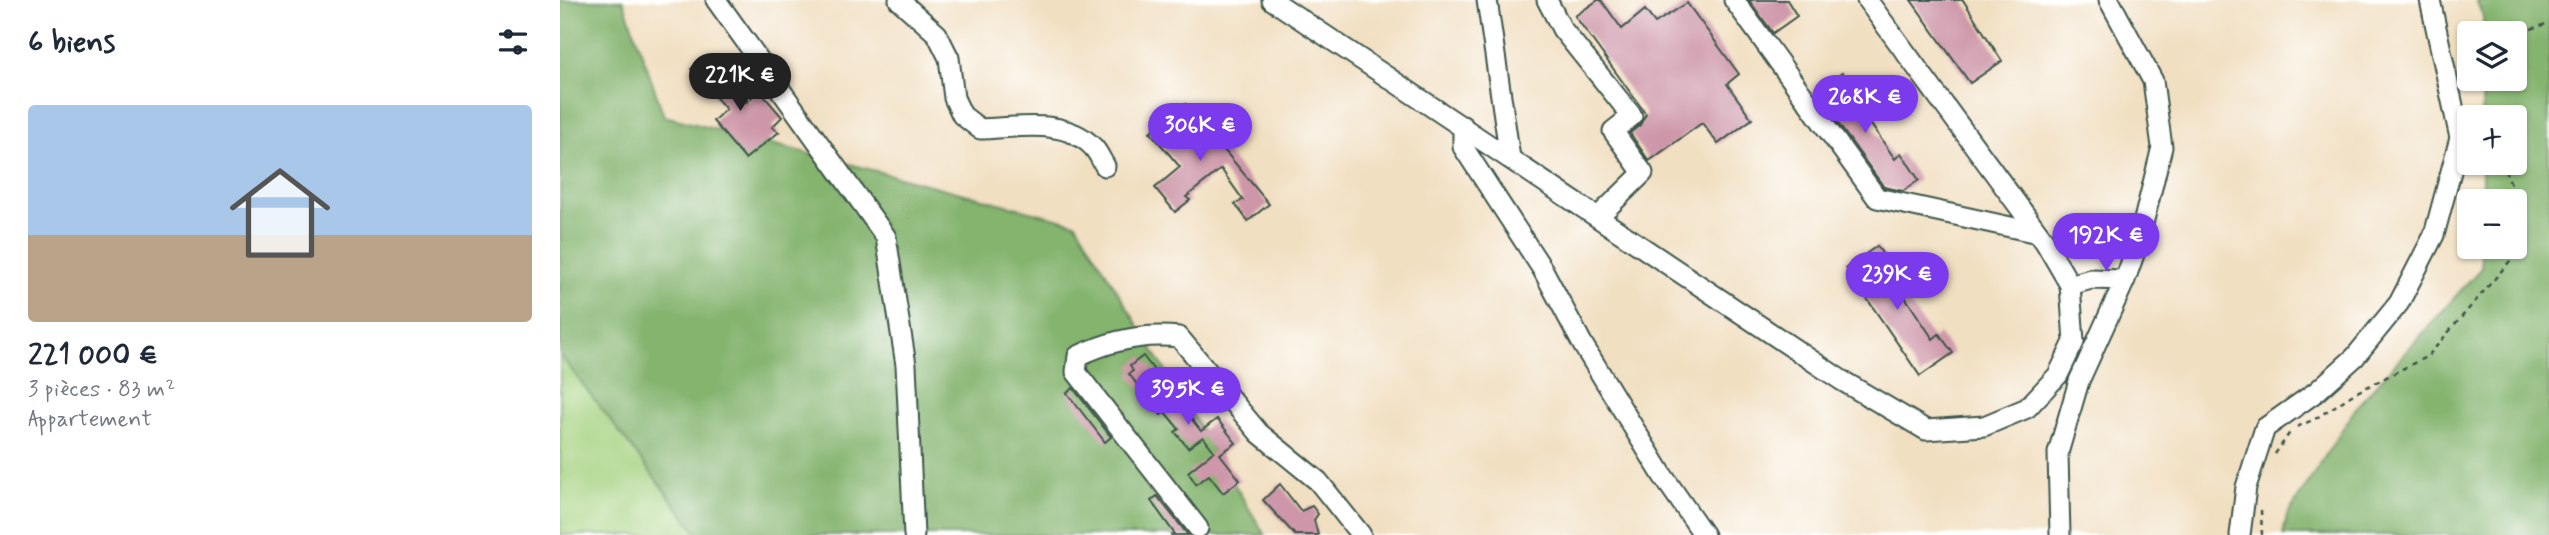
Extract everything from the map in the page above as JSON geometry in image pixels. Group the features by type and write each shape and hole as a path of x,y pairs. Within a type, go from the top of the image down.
{"street":[{"path":"716,0 886,237 906,365 914,535"},
{"path":"734,25 738,0"},
{"path":"899,0 937,34 949,58 954,98 962,115 980,129 1051,126 1078,135 1093,148 1105,166"},
{"path":"1272,0 1841,380 1926,430 1984,426 2027,408 2058,375 2074,342 2070,285 2038,233 1867,0"},
{"path":"1487,0 1510,158"},
{"path":"1547,0 1562,29 1632,116 1613,131 1643,173 1598,217"},
{"path":"1734,0 1877,198 2038,233"},
{"path":"2060,535 2058,453 2079,381 2125,280 2139,240 2162,147 2153,81 2109,0"},
{"path":"2240,535 2246,487 2265,428 2316,391 2355,357 2399,303 2434,235 2460,138 2430,0"},
{"path":"1463,126 1463,147 1543,270 1583,345 1663,476 1704,535"},
{"path":"2070,285 2091,279 2125,280"},
{"path":"1198,528 1076,372 1078,356 1102,344 1161,335 1179,337 1259,433 1318,481 1361,535"}],"path":[{"path":"2527,32 2549,23"},
{"path":"2275,456 2293,429 2315,419 2355,393 2428,356 2510,261 2525,240 2525,217 2507,175"},
{"path":"2261,509 2262,535"}],"green space":[{"path":"560,0 623,0 664,116 1076,223 1265,535 699,535 560,355"},
{"path":"2476,0 2549,0 2549,535 2283,535 2287,516 2357,406 2481,268 2481,259 2527,259 2527,189 2482,189 2482,175 2527,175 2527,105 2482,105 2483,91 2527,91 2527,21 2483,21"},
{"path":"560,355 562,357 699,535 560,535"}],"building":[{"path":"1601,0 1622,29 1645,10 1655,23 1687,3 1739,74 1727,84 1752,119 1718,144 1702,123 1649,161 1630,133 1640,125 1646,114 1575,16"},
{"path":"1749,0 1787,0 1797,16 1773,33"},
{"path":"1911,0 1963,0 2002,61 1970,83"},
{"path":"702,59 718,78 723,73 747,102 759,90 782,117 772,127 779,132 745,159 713,121 726,109 691,69"},
{"path":"1842,73 1863,103 1858,106 1895,159 1901,153 1919,180 1903,191 1884,187 1816,93"},
{"path":"1186,104 1269,204 1248,221 1235,204 1243,200 1221,169 1186,197 1190,200 1175,212 1155,188 1180,167 1150,132"},
{"path":"1877,246 1892,268 1887,270 1933,339 1939,334 1953,353 1920,376 1846,268"},
{"path":"1143,356 1201,431 1217,419 1236,443 1220,454 1240,480 1223,493 1209,475 1196,484 1188,472 1214,451 1203,437 1188,448 1175,432 1179,429 1165,412 1161,415 1129,374 1133,371 1130,366"},
{"path":"1192,371 1221,407 1215,412 1187,375"},
{"path":"1073,388 1111,437 1105,442 1067,393"},
{"path":"1280,484 1301,511 1312,506 1318,514 1314,520 1318,535 1295,535 1263,500"},
{"path":"1157,496 1188,535 1172,535 1174,533 1151,501"}]}
